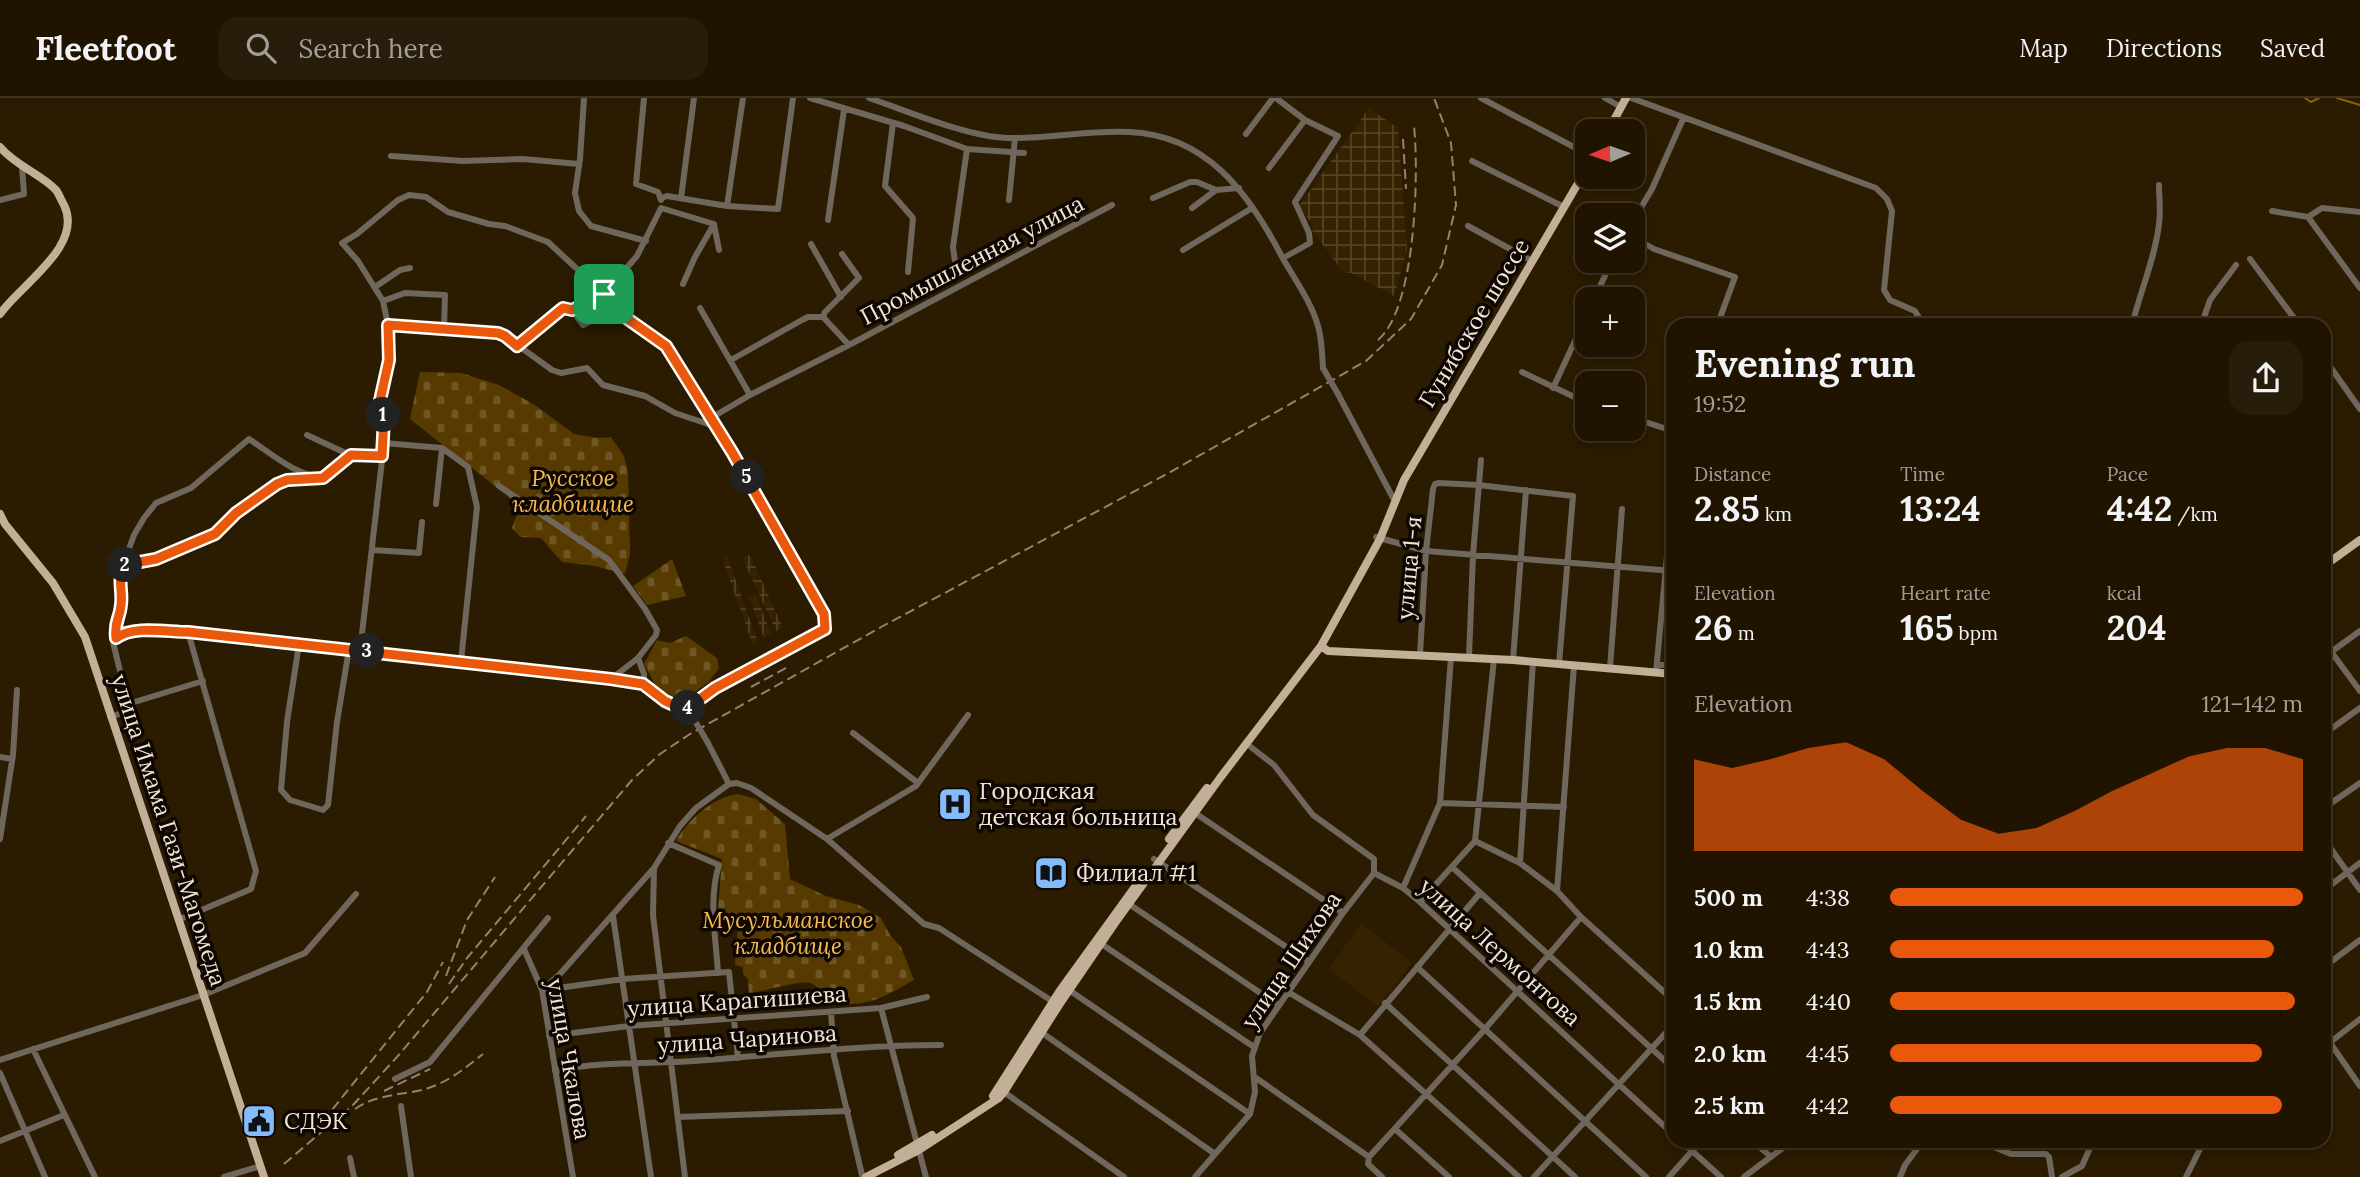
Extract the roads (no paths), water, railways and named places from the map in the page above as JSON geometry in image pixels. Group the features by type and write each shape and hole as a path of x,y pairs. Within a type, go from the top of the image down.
{"main road":[{"path":"1614,119 1629,98"},
{"path":"0,147 22,167 57,191 68,212 68,233 61,247 0,314"},
{"name":"Гунибское шоссе","path":"1378,538 1404,480 1575,188"},
{"name":"улица Имама Гази-Магомеда","path":"0,514 5,524 53,583 85,637 262,1177"},
{"path":"1002,1090 1056,1003 1069,990 1157,860 1321,646 1378,538"},
{"path":"862,1176 918,1147 999,1098 1037,1028 1157,860 1315,650 1378,538"},
{"path":"2331,561 2360,540"},
{"path":"1321,646 1328,651 1469,657 1611,668 1657,668 1666,671"},
{"path":"110,717 201,995"}],"street":[{"path":"584,98 575,193 579,211 591,226 646,241"},
{"path":"517,346 563,308 572,310 604,294 637,256 646,241 661,208 661,198 658,192 636,184 644,98"},
{"path":"681,198 694,98"},
{"path":"727,206 743,98"},
{"path":"661,198 778,209 793,98"},
{"path":"810,98 967,149 1024,153"},
{"path":"869,98 977,134 1015,138 1128,132 1160,135 1188,146 1214,163 1239,188 1283,258 1318,325 1323,368 1395,498"},
{"path":"1246,134 1275,98 1305,120 1338,136 1295,202 1309,233 1310,243 1283,258"},
{"path":"1481,98 1575,149"},
{"path":"1605,98 1621,107"},
{"path":"1629,98 1877,188 1887,199 1892,211 1884,290 1890,300 1915,311 1919,318"},
{"path":"828,220 844,110"},
{"path":"1643,203 1683,119"},
{"path":"1269,168 1305,120"},
{"path":"893,123 885,186 913,218 908,272"},
{"path":"1009,200 1015,138"},
{"path":"955,262 953,247 967,149"},
{"path":"391,156 463,161 523,159 579,164"},
{"path":"1472,161 1564,207"},
{"path":"0,200 24,194 22,167"},
{"path":"1153,198 1190,182 1216,190 1239,188"},
{"path":"2134,318 2148,277 2160,223 2159,185"},
{"path":"1192,208 1216,190"},
{"path":"360,651 384,443 384,418 379,405 389,360 388,325 383,301 342,243 398,200 409,195 426,197 448,212 505,226 548,242 604,294 622,315 666,346 717,427 824,614 825,629 715,688 685,710"},
{"name":"Промышленная улица","path":"711,418 1112,205"},
{"path":"661,208 714,224"},
{"path":"1183,250 1252,208"},
{"path":"2272,211 2308,217 2322,208 2360,212"},
{"path":"2308,217 2360,288"},
{"path":"714,224 719,250"},
{"path":"683,284 714,224"},
{"path":"1468,226 1532,261"},
{"path":"811,244 841,297"},
{"path":"1645,244 1735,277 1720,318"},
{"path":"823,317 859,278 842,254"},
{"path":"2250,259 2294,318"},
{"path":"2204,318 2210,300 2236,265"},
{"path":"374,287 400,270 410,268"},
{"path":"383,301 405,293 445,295 444,329"},
{"path":"572,310 583,325 616,308"},
{"path":"700,308 750,395"},
{"path":"731,360 808,317 823,317 849,345"},
{"path":"388,325 498,333 552,370 561,373 587,368 603,385 645,396 675,413 717,427"},
{"path":"1553,388 1575,341"},
{"path":"2331,368 2360,409"},
{"path":"1521,372 1575,398"},
{"path":"1645,422 1666,429"},
{"path":"307,435 351,455 382,456"},
{"path":"116,638 114,624 121,606 119,576 134,535 156,503 191,488 249,439 291,468 316,477 323,478 351,455"},
{"path":"384,443 442,448 468,467 477,507 461,661"},
{"path":"436,504 442,448"},
{"path":"1469,657 1480,460"},
{"path":"124,565 156,559 215,534 236,513 277,484 287,480 316,477"},
{"name":"улица 1-я","path":"1420,655 1426,551 1435,484 1478,485"},
{"path":"1478,485 1573,496 1559,664"},
{"path":"499,486 597,551 616,568 646,609 657,630 638,658 611,679"},
{"path":"1513,660 1526,490"},
{"path":"1611,668 1622,509"},
{"path":"372,550 419,553 422,522"},
{"path":"1378,538 1426,551 1666,571"},
{"path":"1666,595 1657,668 1666,666"},
{"path":"128,704 113,642 122,633 141,631 188,632 611,679 643,684 665,701 692,716 729,784"},
{"path":"2360,631 2331,652 2360,691"},
{"path":"178,920 251,888 256,871 188,632"},
{"path":"299,644 287,722 281,790 290,800 323,810 328,805 337,722 349,649"},
{"path":"1402,887 1440,803 1451,657"},
{"path":"638,658 644,674 643,684"},
{"path":"1420,902 1475,841 1494,659"},
{"path":"1520,863 1533,662"},
{"path":"1557,891 1574,665"},
{"path":"110,717 122,713 128,704 203,681"},
{"path":"0,839 12,759 17,690"},
{"path":"2331,729 2360,708"},
{"path":"827,839 918,783 968,715"},
{"path":"853,733 918,783"},
{"path":"1247,744 1274,765 1312,815 1374,859 1374,873"},
{"path":"0,757 12,759"},
{"path":"542,990 559,975 654,867 668,843 696,808 729,784 737,783 751,788 827,839 924,924 939,928 1056,1003"},
{"path":"2331,803 2360,783"},
{"path":"1440,803 1564,807"},
{"path":"1195,813 1343,913"},
{"path":"1475,841 1520,863 1557,891 1581,917 1666,994"},
{"path":"668,843 719,865 715,876 714,919 718,973"},
{"path":"2331,849 2360,890"},
{"path":"1157,860 1309,962"},
{"path":"2331,885 2360,863"},
{"path":"654,867 653,915 685,1177"},
{"path":"1452,867 1666,1062"},
{"name":"улица Лермонтова","path":"1374,873 1402,887 1420,902 1666,1128"},
{"name":"улица Шихова","path":"1250,1114 1256,1078 1252,1056 1254,1047 1278,1005 1374,873"},
{"path":"1360,1035 1480,893"},
{"path":"0,1060 201,995 305,953 356,894"},
{"path":"1129,904 1278,1005"},
{"path":"613,915 651,1177"},
{"path":"1382,1177 1368,1164 1369,1157 1485,1029 1581,917"},
{"path":"395,1079 430,1062 548,918"},
{"path":"2331,962 2360,940"},
{"path":"1101,943 1254,1047"},
{"name":"улица Чкалова","path":"524,949 542,990 573,1177"},
{"path":"1417,967 1646,1177"},
{"path":"542,990 623,979 729,972 738,1058"},
{"path":"1069,990 1250,1114 1195,1177"},
{"path":"1288,992 1360,1035 1519,1177"},
{"name":"улица Карагишиева","path":"549,1036 629,1026 881,1008 927,997"},
{"path":"1385,1003 1575,1177"},
{"path":"881,1008 926,1177"},
{"path":"831,1012 834,1051 862,1176"},
{"path":"2331,1042 2360,1019"},
{"path":"1037,1028 1215,1154"},
{"path":"1534,1177 1666,1032"},
{"name":"улица Чаринова","path":"555,1071 583,1065 670,1063 891,1045 941,1045"},
{"path":"33,1049 95,1177"},
{"path":"2331,1050 2360,1086"},
{"path":"0,1073 45,1177"},
{"path":"1256,1078 1369,1157"},
{"path":"1002,1090 1124,1177"},
{"path":"401,1106 411,1177"},
{"path":"678,1117 848,1111"},
{"path":"0,1141 64,1115"},
{"path":"1395,1129 1450,1177"},
{"path":"1689,1148 1721,1177"},
{"path":"1669,1177 1696,1148"},
{"path":"1761,1148 1771,1157"},
{"path":"1744,1177 1783,1148"},
{"path":"1900,1177 1918,1148"},
{"path":"1996,1148 2011,1154 2046,1154 2049,1157 2052,1177"},
{"path":"2062,1177 2082,1166 2089,1148"},
{"path":"2186,1177 2200,1148"},
{"path":"350,1157 354,1177"},
{"path":"224,1177 259,1166"}],"waterway":[{"path":"2305,98 2311,102 2319,98"},
{"path":"2337,98 2360,105"}],"railway":[{"path":"284,1164 353,1105 397,1057 632,780 660,754 690,734 883,626 1165,475 1366,361 1411,319 1442,265 1456,205 1451,143 1434,98"},
{"path":"1378,340 1391,324 1407,271 1415,206 1414,126"},
{"path":"1403,139 1406,189"},
{"path":"751,687 788,667"},
{"path":"449,984 467,958 586,816"},
{"path":"446,976 467,920 495,877"},
{"path":"323,1121 427,992 443,962"},
{"path":"355,1109 379,1098 439,1084 483,1054"},
{"path":"384,1091 430,1069"}],"place":[{"name":"Городская детская больница","path":"955,804"},
{"name":"Филиал #1","path":"1051,873"},
{"name":"СДЭК","path":"259,1121"}],"park label":[{"name":"Русское кладбищие","path":"573,491"},
{"name":"Мусульманское кладбище","path":"788,933"}]}
